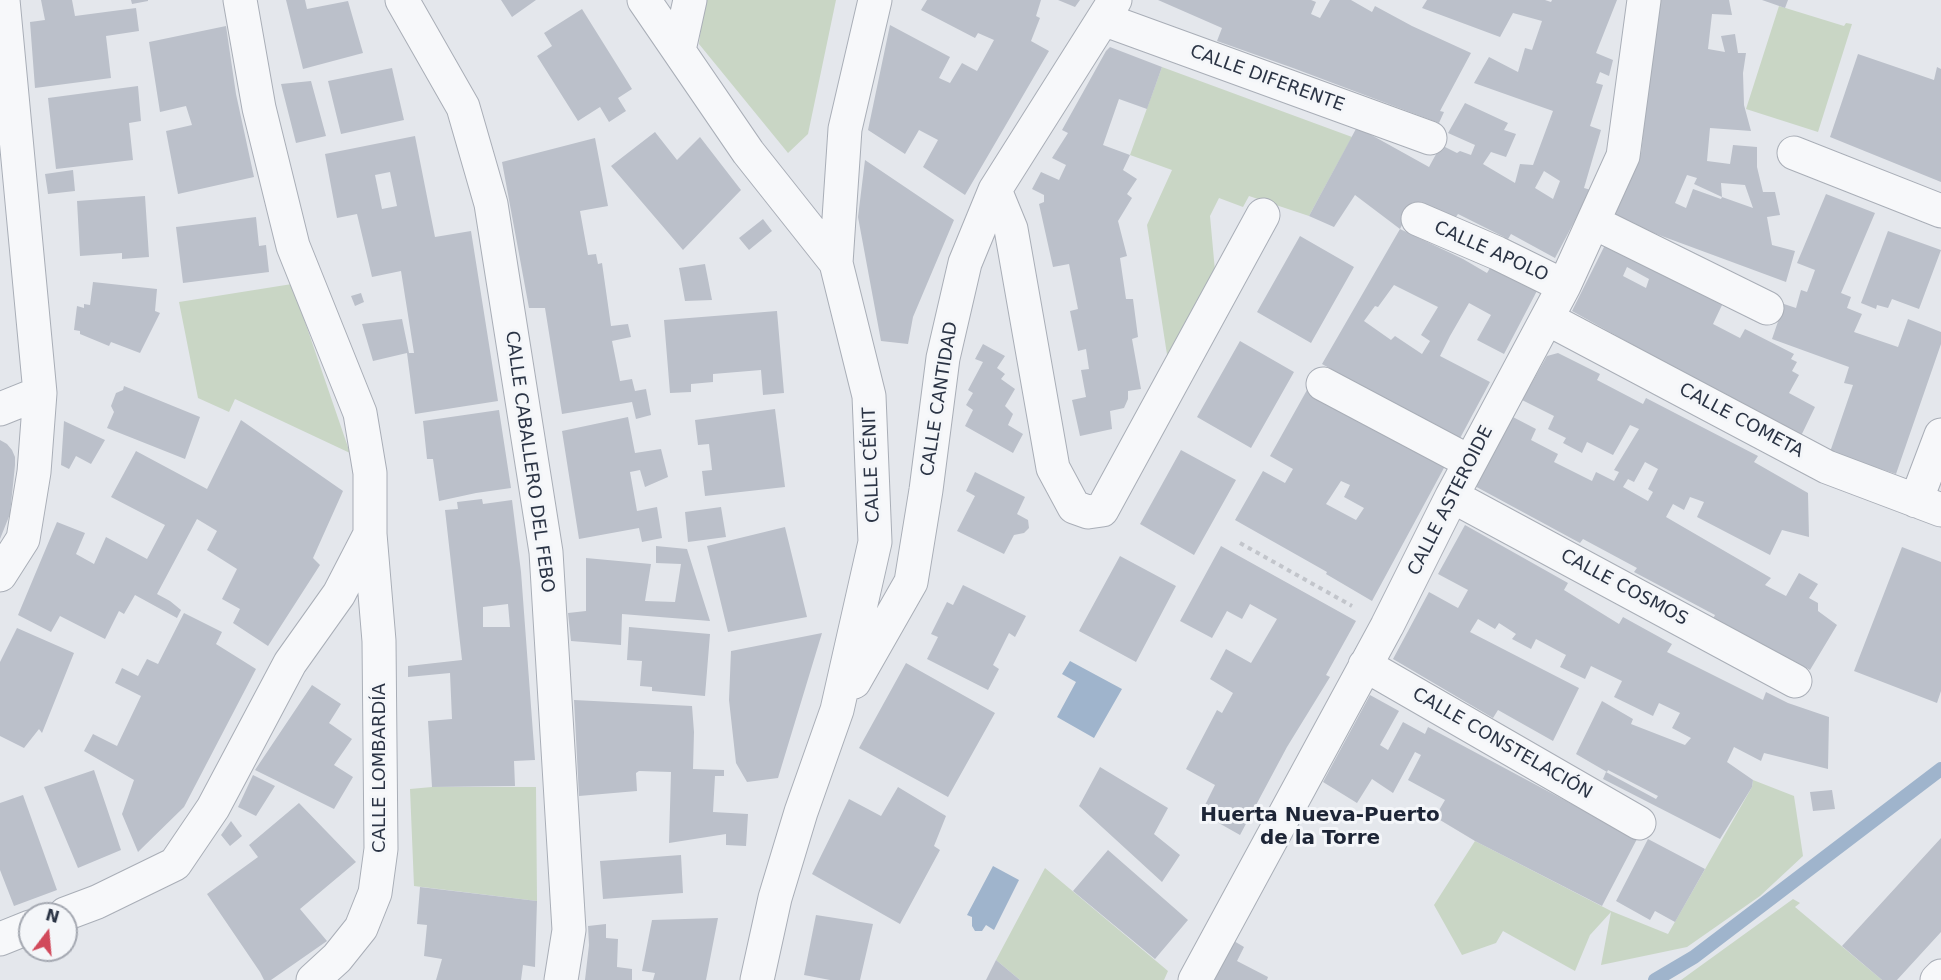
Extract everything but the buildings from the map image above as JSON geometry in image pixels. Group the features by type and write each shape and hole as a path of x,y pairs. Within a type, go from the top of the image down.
{"street":[{"path":"0,575 23,539 34,472 40,393 3,0"},
{"name":"CALLE LOMBARDÍA","path":"240,0 259,108 293,246 360,413 370,473 370,534 379,641 381,849 375,892 361,928 337,958 313,980"},
{"name":"CALLE CABALLERO DEL FEBO","path":"402,0 463,107 491,204 546,552 569,930 561,980"},
{"name":"CALLE CÉNIT","path":"644,0 748,152 836,263 869,396 875,542 837,710 801,812 775,898 757,980"},
{"path":"678,50 690,0"},
{"path":"836,263 845,129 875,0"},
{"name":"CALLE ASTEROIDE","path":"1195,980 1387,626 1452,496 1548,319 1593,222 1623,156 1644,0"},
{"name":"CALLE DIFERENTE","path":"1109,10 1430,138"},
{"name":"CALLE CANTIDAD","path":"837,710 911,582 926,490 943,358 966,263 995,190 1109,10"},
{"path":"1794,153 1941,211"},
{"path":"995,190 1011,230 1053,468 1074,507 1088,512 1102,510 1263,215"},
{"name":"CALLE APOLO","path":"1418,219 1564,285"},
{"path":"1593,222 1767,308"},
{"name":"CALLE COMETA","path":"1548,319 1827,467 1929,506"},
{"path":"1323,384 1470,462"},
{"path":"0,409 40,393"},
{"path":"1929,506 1941,435"},
{"name":"CALLE COSMOS","path":"1452,496 1795,681"},
{"path":"78,909 175,864 213,808 290,663 339,594 370,534"},
{"name":"CALLE CONSTELACIÓN","path":"1365,665 1639,823"},
{"path":"0,939 18,932"},
{"path":"1937,980 1941,976"}],"path":[{"path":"1240,543 1387,626"}],"green space":[{"path":"704,0 836,0 808,134 788,153 699,44"},
{"path":"1779,6 1844,26 1846,23 1852,24 1818,132 1746,109"},
{"path":"1162,67 1352,137 1309,216 1249,196 1243,207 1219,198 1210,216 1215,271 1168,361 1147,225 1172,170 1130,155"},
{"path":"292,284 350,453 235,399 229,412 198,398 179,302"},
{"path":"1753,780 1794,796 1803,856 1760,896 1687,947 1601,965 1611,912 1590,935 1575,971 1503,931 1496,943 1462,955 1434,905 1475,841 1611,911 1668,934 1752,787"},
{"path":"536,787 537,901 414,886 410,789"},
{"path":"1045,868 1168,971 1164,980 1020,980 996,960"},
{"path":"1793,899 1800,903 1795,907 1882,980 1681,980"}],"water":[{"path":"1070,661 1122,689 1094,738 1057,717 1076,682 1062,674"},
{"path":"993,866 1019,880 994,930 986,925 982,931 975,931 972,926 972,917 967,915"}],"waterway":[{"path":"1655,980 1694,957 1941,769"}],"district":[{"name":"Huerta Nueva-Puerto de la Torre","path":"1320,828"}]}
